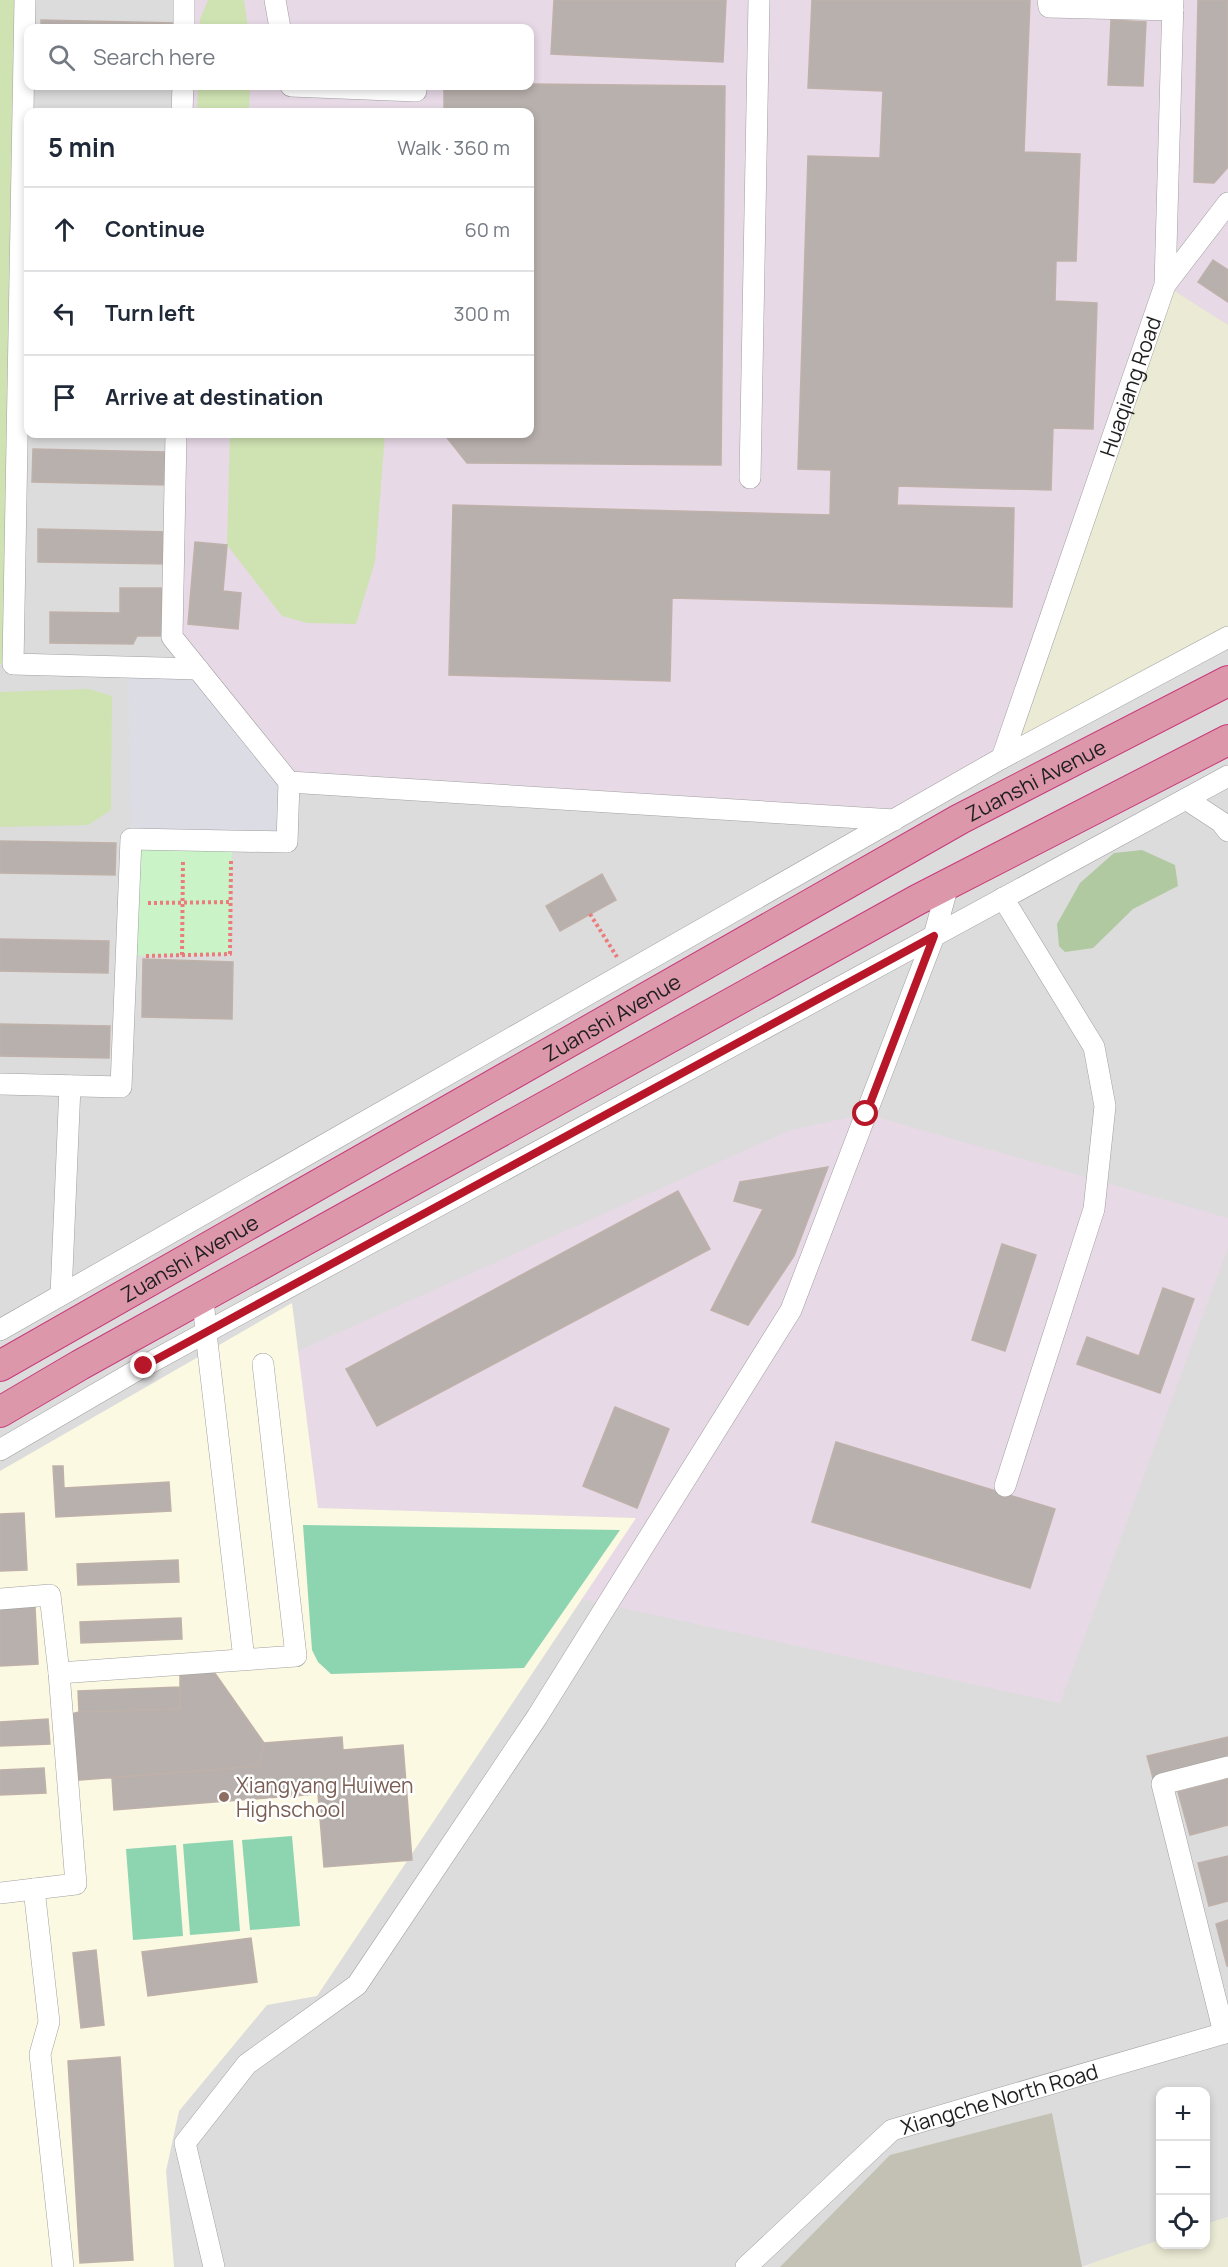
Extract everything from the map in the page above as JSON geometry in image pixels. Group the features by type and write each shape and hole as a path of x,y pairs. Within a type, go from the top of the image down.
{"highway":[{"name":"Zuanshi Avenue","path":"0,1366 950,824 1228,681"},
{"name":"Zuanshi Avenue","path":"0,1412 80,1365 948,885 1228,740"}],"street":[{"path":"25,24 26,0"},
{"path":"184,0 184,24"},
{"path":"275,0 279,24"},
{"path":"750,478 759,0"},
{"path":"1048,0 1048,7 1173,5"},
{"name":"Huaqiang Road","path":"1002,758 1165,285 1173,5"},
{"path":"24,70 7,664 198,669"},
{"path":"182,108 183,90"},
{"path":"391,90 416,91"},
{"path":"1165,285 1228,203"},
{"path":"0,1084 121,1087 131,839 287,842 289,782 172,637 176,438"},
{"path":"0,1330 1002,758 1228,637"},
{"path":"1002,758 1018,789"},
{"path":"0,1449 206,1333 1228,776"},
{"path":"289,782 894,820"},
{"path":"1186,800 1221,822 1228,831"},
{"path":"214,2267 184,2143 247,2064 357,1985 537,1717 785,1320 934,936 948,885"},
{"path":"1003,898 1094,1047 1105,1106 1094,1209 1005,1486"},
{"path":"61,1295 70,1086"},
{"path":"203,1297 244,1659"},
{"path":"59,1673 296,1656 263,1364"},
{"path":"0,1599 50,1595 59,1673 76,1884 0,1893"},
{"path":"1226,2033 1162,1784 1228,1767"},
{"path":"34,1889 49,2022 39,2054 63,2267"},
{"name":"Xiangche North Road","path":"746,2267 892,2130 1226,2033"}],"path":[{"path":"182,955 183,840"},
{"path":"126,956 230,954 231,841"},
{"path":"128,902 231,902"},
{"path":"590,914 627,973"}],"shaded area":[{"path":"0,0 1228,0 1228,2217 1210,2223 1210,2087 1156,2087 1156,2241 1081,2267 0,2267"},
{"path":"184,0 1228,0 1228,325 1165,285 1002,758 894,820 289,782 172,637 176,438 534,438 534,108 182,108 183,90 534,90 534,24 184,24"},
{"path":"128,667 198,669 289,782 287,842 131,839"},
{"path":"866,1114 1228,1218 1228,1247 1060,1703 581,1599 635,1518 318,1508 298,1351 791,1130"},
{"name":"Xiangyang Huiwen Highschool","path":"292,1303 318,1508 636,1518 317,1996 267,2005 179,2111 166,2171 174,2267 0,2267 0,1471"},
{"path":"1052,2113 1082,2267 780,2267 890,2155"}],"green space":[{"path":"0,0 25,0 13,664 0,664"},
{"path":"208,0 244,0 247,24 200,24"},
{"path":"198,90 250,90 249,108 197,108"},
{"path":"1165,285 1228,325 1228,637 1002,758"},
{"path":"230,438 385,438 375,562 356,624 307,623 282,616 227,545"},
{"path":"89,689 112,696 111,810 88,825 0,827 0,692"},
{"path":"131,839 232,841 230,954 126,956"},
{"path":"1142,850 1175,865 1178,886 1133,909 1093,948 1065,952 1059,946 1057,924 1080,883 1114,853"},
{"path":"303,1525 620,1530 524,1668 331,1674 318,1662 312,1650"},
{"path":"292,1836 300,1926 250,1930 242,1840"},
{"path":"233,1840 240,1931 190,1935 183,1844"},
{"path":"176,1845 183,1936 133,1940 126,1849"},
{"path":"1228,2217 1228,2267 1088,2267 1095,2262 1156,2241 1156,2249 1210,2249 1210,2223"}],"building":[{"path":"554,0 726,0 723,62 551,54"},
{"path":"812,0 1030,0 1024,152 1080,154 1076,261 1056,261 1055,301 1097,303 1093,429 1053,428 1051,490 898,486 897,505 1014,508 1012,607 672,598 670,681 449,675 453,505 830,515 831,470 798,469 808,156 880,158 883,91 808,88"},
{"path":"1198,0 1228,0 1228,167 1214,183 1194,182"},
{"path":"41,20 175,23 175,24 41,24"},
{"path":"1111,20 1146,22 1143,86 1108,85"},
{"path":"534,84 725,86 721,465 467,463 447,438 534,438 534,108 444,108 444,90 534,90"},
{"path":"1213,260 1228,270 1228,302 1198,282"},
{"path":"33,449 167,452 167,485 32,482"},
{"path":"38,529 172,532 172,564 38,562"},
{"path":"195,542 227,545 223,591 241,593 238,629 188,624"},
{"path":"120,588 170,588 169,636 137,636 133,644 50,643 50,612 120,613"},
{"path":"0,841 116,843 115,875 0,873"},
{"path":"602,874 616,900 560,931 546,906"},
{"path":"0,939 109,941 108,973 0,971"},
{"path":"143,959 233,962 232,1019 142,1017"},
{"path":"0,1024 110,1026 109,1058 0,1056"},
{"path":"828,1167 794,1256 748,1325 711,1310 763,1209 734,1201 740,1182"},
{"path":"678,1191 710,1249 377,1426 346,1369"},
{"path":"1002,1244 1036,1255 1005,1351 972,1340"},
{"path":"1163,1288 1194,1299 1160,1393 1077,1364 1087,1337 1139,1356"},
{"path":"615,1407 669,1429 637,1508 583,1486"},
{"path":"836,1442 1055,1509 1030,1588 812,1522"},
{"path":"53,1466 63,1466 64,1488 169,1482 171,1511 56,1517"},
{"path":"24,1513 27,1570 0,1571 0,1514"},
{"path":"178,1560 179,1582 78,1585 77,1564"},
{"path":"35,1607 38,1664 0,1666 0,1609"},
{"path":"181,1618 182,1639 81,1643 80,1622"},
{"path":"207,1662 264,1743 259,1766 68,1781 63,1716 79,1712 180,1709 180,1664"},
{"path":"179,1687 180,1709 79,1712 78,1691"},
{"path":"48,1719 50,1744 0,1746 0,1722"},
{"path":"342,1737 343,1750 403,1745 412,1860 324,1867 318,1794 114,1810 112,1778 259,1766 264,1743"},
{"path":"1228,1737 1228,1761 1153,1778 1147,1756"},
{"path":"44,1768 46,1793 0,1795 0,1770"},
{"path":"1228,1779 1228,1825 1190,1835 1178,1792"},
{"path":"1228,1856 1228,1901 1209,1906 1198,1863"},
{"path":"1228,1920 1228,1966 1227,1966 1216,1924"},
{"path":"251,1938 257,1982 148,1996 142,1952"},
{"path":"96,1950 104,2025 81,2028 73,1953"},
{"path":"120,2057 133,2260 80,2263 68,2061"}],"place":[{"name":"Xiangyang Huiwen Highschool","path":"224,1797"}],"route":[{"path":"144,1366 934,936 866,1114"}]}
